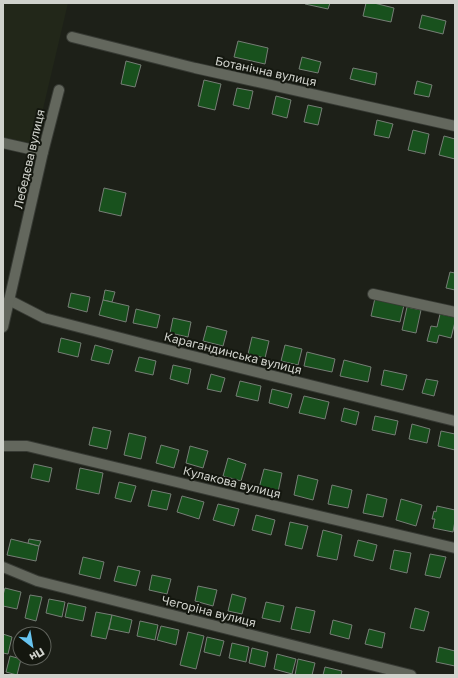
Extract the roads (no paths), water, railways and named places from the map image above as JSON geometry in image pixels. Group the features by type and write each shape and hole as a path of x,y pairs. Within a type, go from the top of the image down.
{"street":[{"name":"Ботанічна вулиця","path":"72,37 195,68 455,126"},
{"name":"Лебедєва вулиця","path":"3,327 9,300 8,282 59,90"},
{"path":"3,143 43,152"},
{"path":"373,294 455,312"},
{"name":"Карагандинська вулиця","path":"9,300 44,318 455,421"},
{"name":"Кулакова вулиця","path":"3,446 27,446 455,548"},
{"name":"Чегоріна вулиця","path":"3,567 37,581 411,675"}]}
